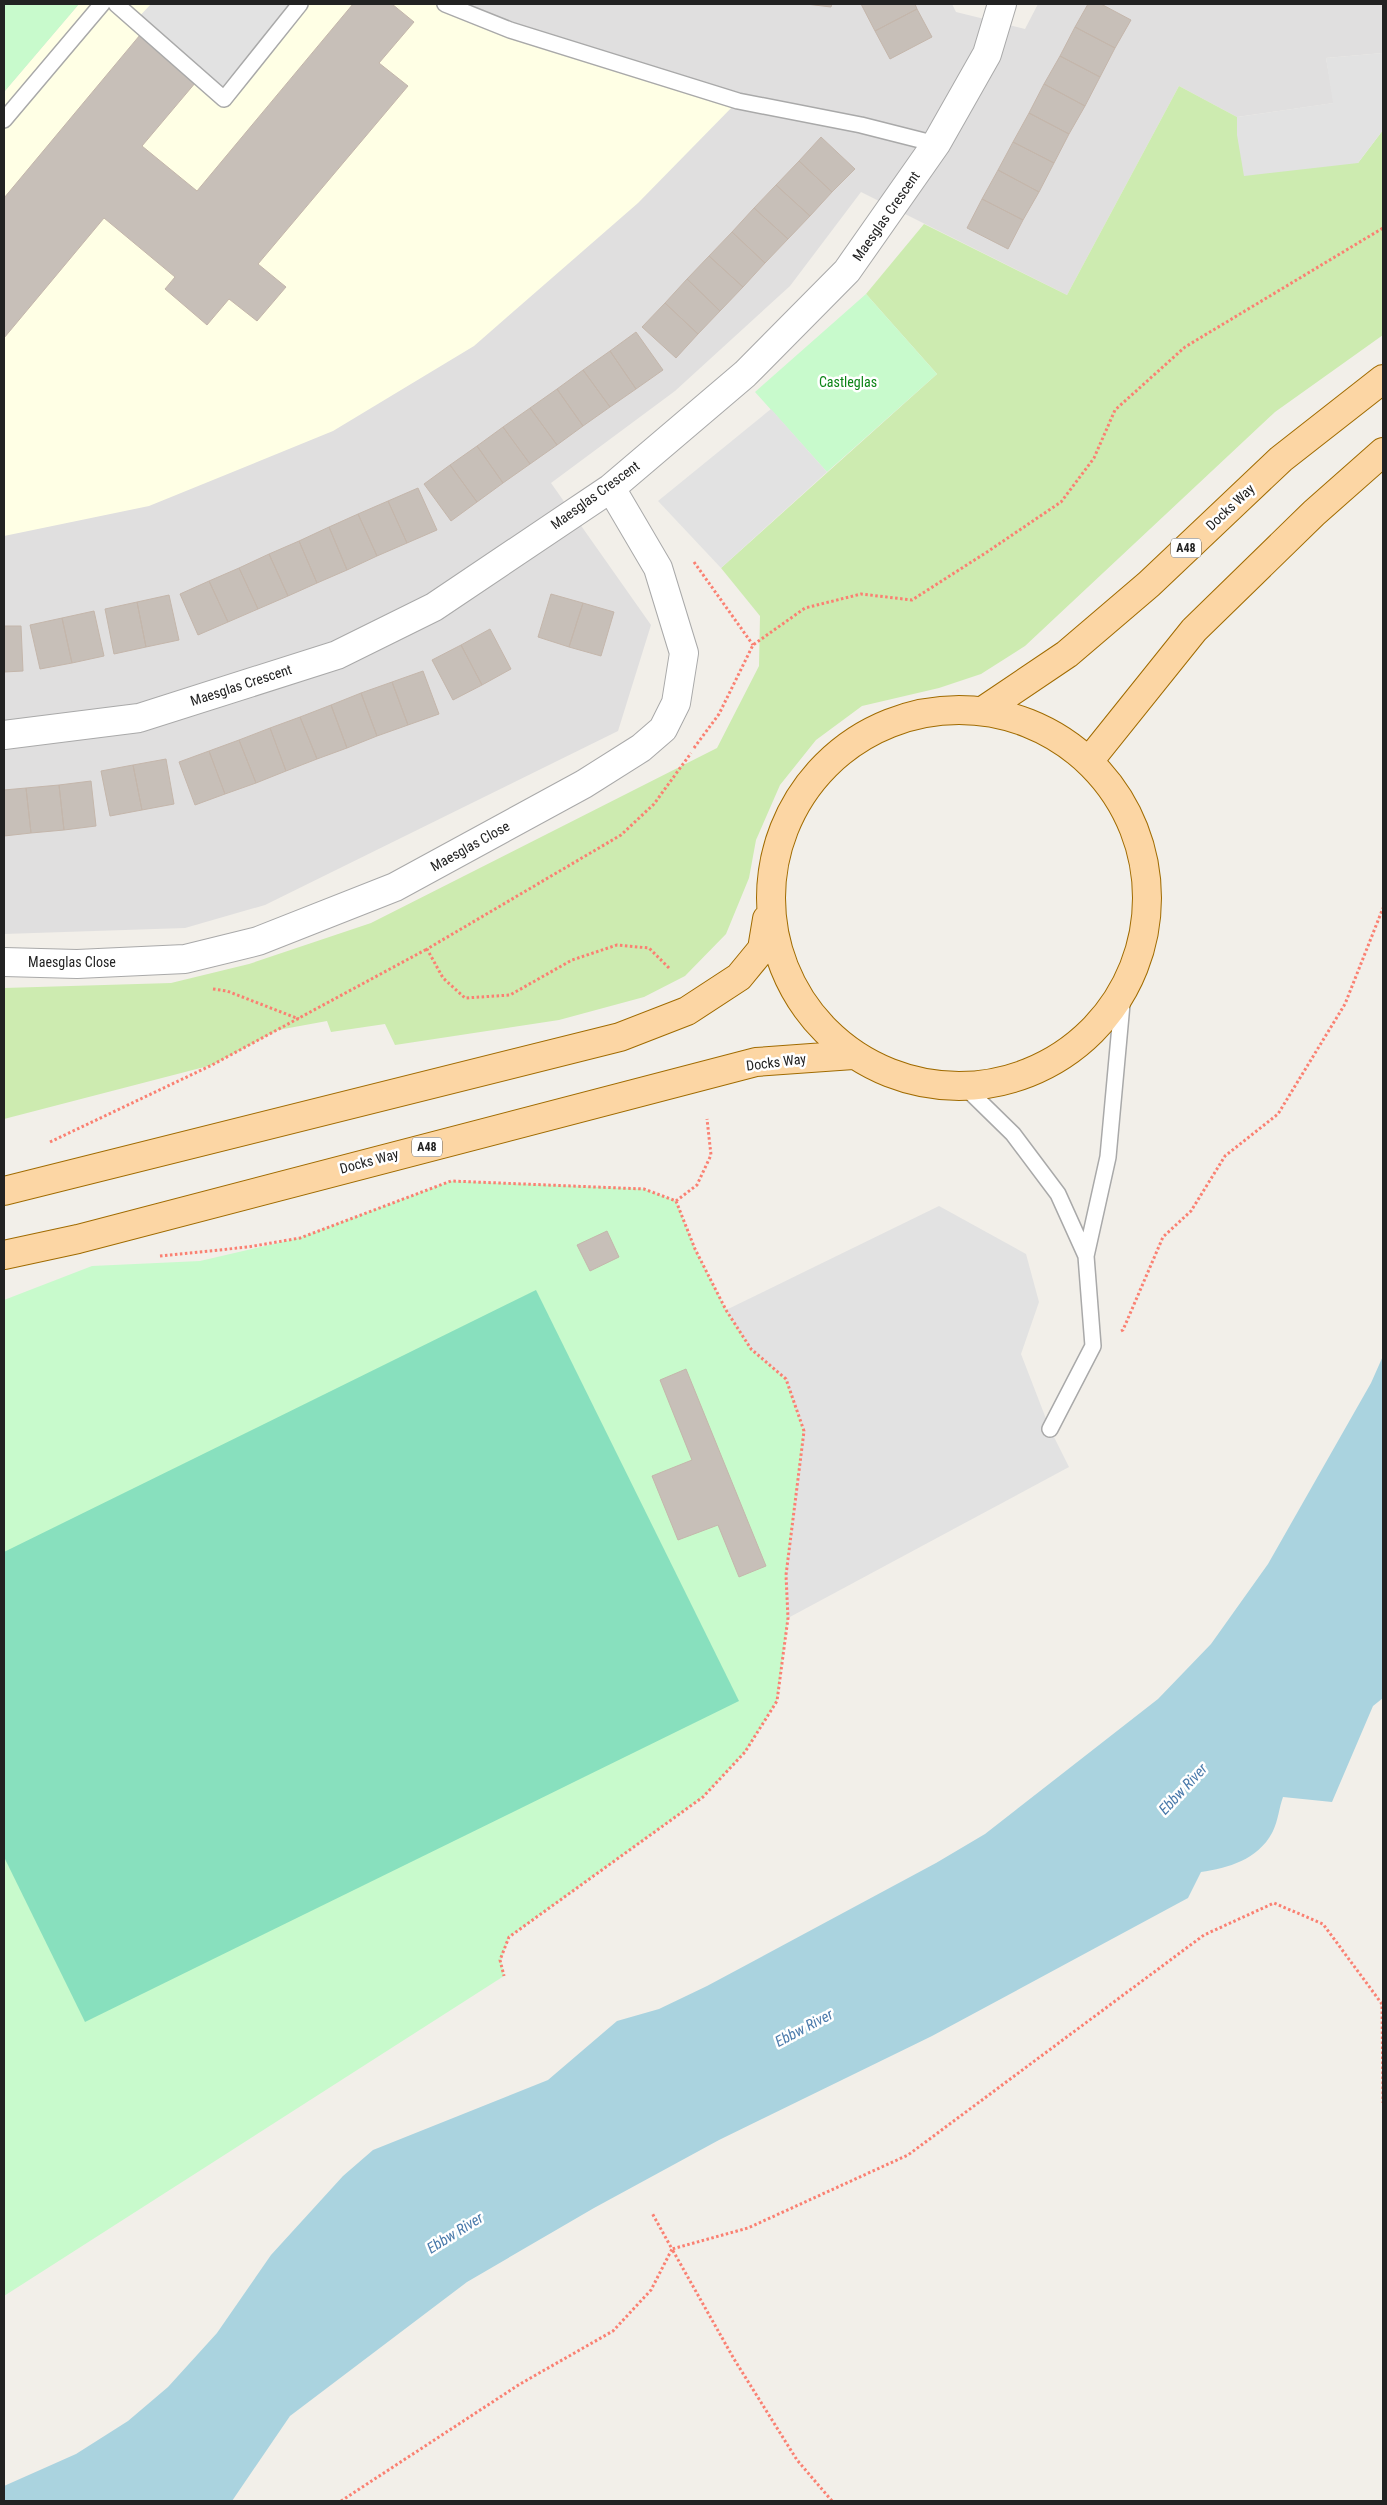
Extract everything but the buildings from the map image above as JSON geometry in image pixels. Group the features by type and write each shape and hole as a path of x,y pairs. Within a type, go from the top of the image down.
{"main road":[{"name":"Docks Way","path":"984,710 1066,654 1102,625 1149,584 1281,459 1383,378"},
{"path":"1089,760 1194,630 1314,513 1383,452"},
{"path":"4,1191 620,1037 687,1011 739,978 762,950 777,841 808,783 857,738 918,713 984,710 1047,730 1089,760 1128,813 1146,865 1146,931 1123,993 1086,1038 1030,1073 966,1088 901,1078 852,1055 805,1009 776,950 769,906"},
{"name":"Docks Way","path":"4,1255 78,1239 756,1062 852,1055"}],"street":[{"name":"Maesglas Crescent","path":"4,735 139,718 337,655 434,607 610,488 744,374 847,271 936,144 986,54 1002,4"},
{"name":"Maesglas Close","path":"4,962 77,964 185,959 258,941 395,887 584,784 641,748 663,729 676,702 684,653 658,568 610,488"}],"lane":[{"path":"4,120 102,4"},
{"path":"116,4 224,99 300,4"},
{"path":"445,4 510,30 738,101 861,125 936,144"},
{"path":"1050,1429 1093,1346 1086,1256 1108,1157 1123,993"},
{"path":"966,1088 1013,1134 1058,1194 1086,1256"}],"path":[{"path":"46,1143 212,1065 427,950 621,835 654,804 719,714 753,644 805,608 861,594 912,600 987,552 1061,502 1094,458 1115,410 1186,348 1383,228"},
{"path":"658,568 687,552 753,644"},
{"path":"1093,1346 1123,1330 1163,1237 1191,1211 1225,1156 1278,1114 1345,1004 1383,908"},
{"path":"427,950 443,978 465,998 510,995 572,960 617,945 649,948 669,968"},
{"path":"208,988 227,991 299,1018"},
{"path":"676,1201 697,1185 711,1155 707,1119"},
{"path":"248,1247 300,1238 451,1181 644,1188 676,1201 695,1249 726,1310 751,1349 786,1379 804,1431 786,1575 788,1618 777,1701 745,1752 703,1797 509,1937 500,1960 504,1976"},
{"path":"341,2501 520,2384 613,2331 651,2290 672,2248 748,2228 908,2155 1204,1934 1274,1903 1323,1924 1382,2004 1383,2103"},
{"path":"652,2213 734,2359 796,2460 832,2501"}],"shaded area":[{"path":"4,4 952,4 956,12 1025,29 1038,4 1383,4 1383,53 1326,58 1334,103 1237,117 1179,86 1067,295 861,192 790,286 675,391 551,483 651,625 618,731 265,905 185,928 4,934"},
{"path":"79,4 445,4 738,101 638,203 474,346 333,431 149,506 4,536 4,92"},
{"path":"151,4 300,4 224,99 135,21"},
{"path":"1383,53 1383,130 1358,163 1244,176 1237,135 1237,117 1333,103 1326,58"},
{"path":"771,409 827,472 721,568 658,501"},
{"path":"939,1206 1026,1254 1039,1302 1021,1354 1050,1429 1069,1467 788,1618 786,1575 804,1431 786,1379 751,1349 726,1310"}],"green space":[{"path":"4,4 79,4 4,92"},
{"path":"1179,86 1237,117 1237,135 1358,163 1383,130 1383,335 1275,412 1025,646 981,674 939,688 862,706 816,740 780,785 756,840 749,878 726,934 685,976 644,997 559,1020 395,1045 385,1024 331,1032 327,1021 278,1030 212,1065 4,1119 4,988 171,983 249,964 371,923 717,748 759,666 760,616 721,568 937,374 866,294 924,224 1067,295"},
{"name":"Castleglas","path":"866,294 937,374 827,472 755,392"},
{"path":"451,1181 644,1189 676,1201 695,1249 726,1310 751,1349 786,1379 804,1431 786,1575 788,1618 777,1701 745,1752 703,1797 509,1937 501,1960 504,1976 4,2296 4,1300 92,1266 200,1261 299,1238"},
{"path":"536,1290 739,1701 85,2022 4,1857 4,1552"}],"water":[{"name":"Ebbw River","path":"1383,1356 1383,1698 1373,1706 1332,1802 1283,1797 1273,1831 1260,1849 1232,1865 1201,1872 1188,1898 932,2036 719,2140 594,2208 467,2282 290,2416 232,2501 4,2501 4,2486 76,2454 128,2421 168,2387 217,2333 271,2255 343,2176 373,2150 548,2080 617,2021 659,2009 707,1986 936,1863 985,1834 1158,1699 1211,1644 1268,1564 1371,1383"}]}
